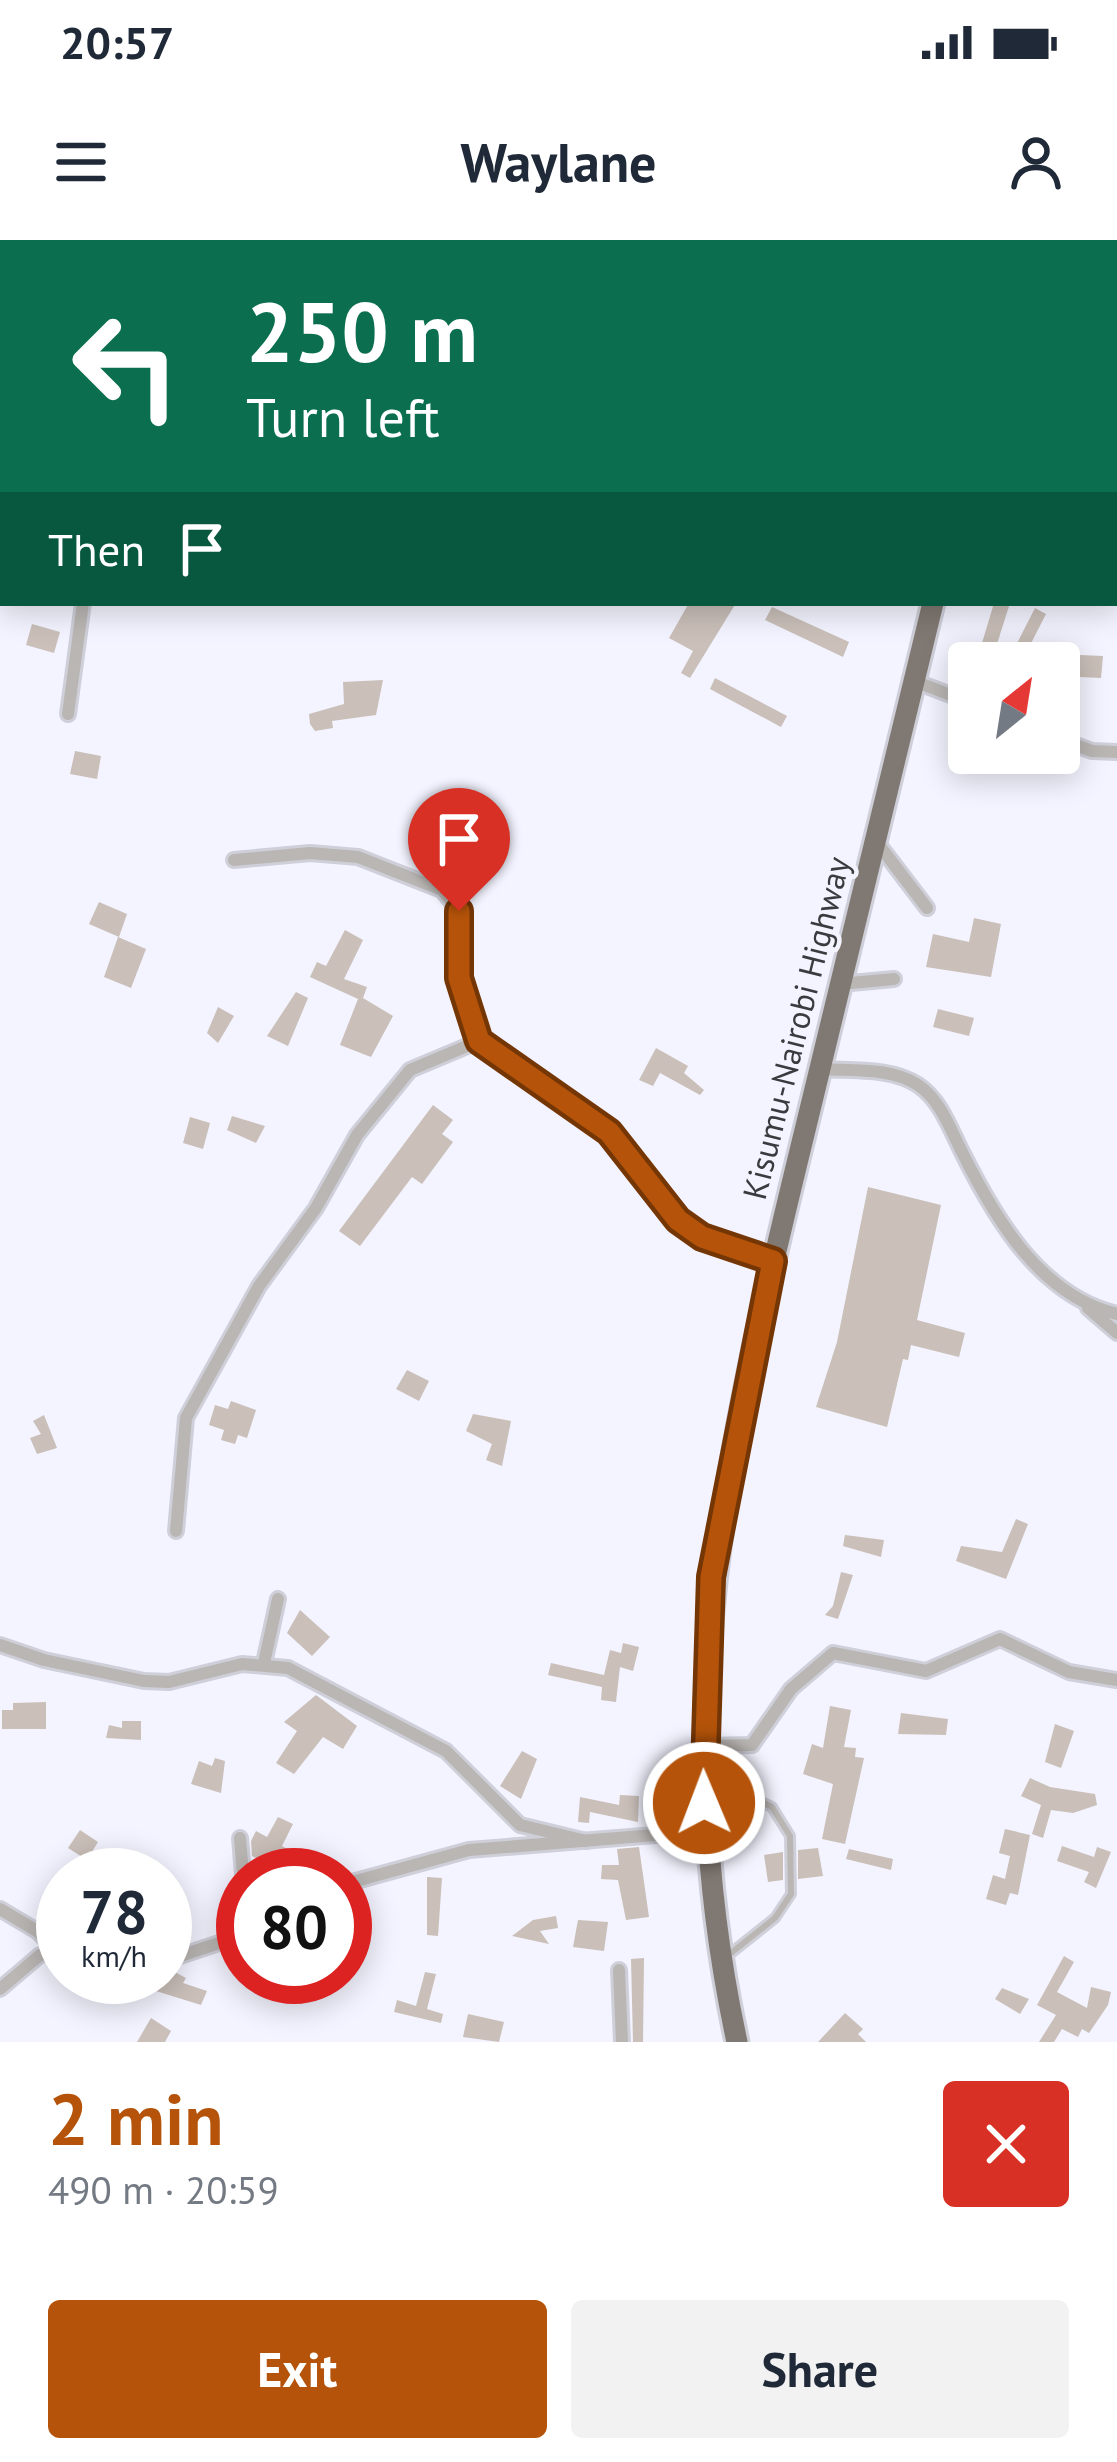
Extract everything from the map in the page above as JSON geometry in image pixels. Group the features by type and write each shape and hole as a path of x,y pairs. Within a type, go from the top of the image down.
{"highway":[{"name":"Kisumu-Nairobi Highway","path":"737,2042 719,1962 705,1831 702,1746 711,1577 773,1261 932,606"}],"street":[{"path":"68,714 83,606"},
{"path":"914,681 948,694"},
{"path":"1080,747 1117,752"},
{"path":"875,840 927,908"},
{"path":"234,860 310,853 358,857 442,890 459,911 459,978 479,1041 609,1132 678,1220 702,1237 773,1261"},
{"path":"840,984 894,979"},
{"path":"176,1531 186,1418 260,1286 316,1208 357,1135 410,1070 479,1041"},
{"path":"820,1069 883,1072 927,1093 1016,1239 1048,1279 1117,1333"},
{"path":"1087,1307 1117,1314"},
{"path":"264,1663 278,1599"},
{"path":"702,1746 752,1745 791,1689 833,1653 926,1671 1000,1639 1069,1672 1117,1680"},
{"path":"0,1645 44,1660 156,1682 264,1663 326,1684 446,1751 520,1826 586,1841"},
{"path":"372,1877 469,1850 705,1831"},
{"path":"240,1838 241,1848"},
{"path":"0,1909 36,1930"},
{"path":"0,1989 36,1958"},
{"path":"619,1970 622,2042"}],"lane":[{"path":"702,1776 736,1786 772,1808 790,1836 791,1894 775,1918 719,1962"}],"building":[{"path":"687,606 734,606 690,678 681,673 693,651 669,638"},
{"path":"993,606 1009,606 998,642 982,642"},
{"path":"772,607 849,642 843,657 765,620"},
{"path":"1035,608 1046,614 1032,642 1018,642"},
{"path":"32,624 60,632 54,653 26,645"},
{"path":"1080,655 1103,656 1101,678 1080,677"},
{"path":"715,678 787,716 781,727 710,689"},
{"path":"383,680 376,715 332,721 333,728 315,731 310,724 309,714 344,704 343,682"},
{"path":"75,751 101,756 97,779 70,774"},
{"path":"99,902 127,914 119,937 89,924"},
{"path":"974,918 1001,924 991,977 926,967 933,934 969,942"},
{"path":"345,930 363,940 344,979 367,987 363,998 393,1016 371,1057 340,1045 358,999 310,977 317,962 326,966"},
{"path":"118,937 146,949 131,988 104,977"},
{"path":"296,992 308,998 288,1046 267,1036"},
{"path":"218,1007 234,1016 218,1043 207,1033"},
{"path":"938,1009 974,1018 969,1036 933,1027"},
{"path":"656,1048 688,1066 684,1073 704,1090 700,1095 660,1073 653,1086 639,1080"},
{"path":"433,1105 453,1120 442,1134 453,1142 422,1184 412,1177 360,1246 339,1231"},
{"path":"232,1116 265,1126 256,1143 227,1130"},
{"path":"190,1117 210,1123 203,1149 183,1143"},
{"path":"868,1187 941,1205 917,1320 965,1333 959,1357 911,1345 908,1360 903,1359 887,1427 816,1407 837,1342"},
{"path":"407,1370 429,1381 419,1401 396,1389"},
{"path":"231,1401 256,1410 247,1438 238,1435 235,1444 221,1440 224,1430 209,1425 215,1405 228,1409"},
{"path":"473,1414 511,1421 502,1466 486,1460 492,1444 466,1431"},
{"path":"44,1415 57,1448 37,1454 30,1438 41,1434 33,1421"},
{"path":"1016,1519 1028,1524 1006,1579 956,1561 961,1546 1002,1552"},
{"path":"845,1535 884,1540 881,1557 843,1546"},
{"path":"841,1572 853,1575 838,1619 825,1615 833,1606"},
{"path":"300,1610 330,1637 312,1656 287,1633"},
{"path":"623,1643 639,1647 633,1671 620,1667 616,1702 601,1700 602,1687 548,1675 551,1663 604,1675 610,1650 621,1653"},
{"path":"316,1695 357,1726 343,1749 323,1737 294,1774 276,1763 297,1731 284,1722"},
{"path":"46,1702 46,1729 2,1729 2,1710 13,1710 13,1703"},
{"path":"830,1706 851,1710 844,1747 856,1748 855,1757 864,1758 845,1844 822,1839 833,1784 803,1774 812,1744 823,1748"},
{"path":"901,1713 948,1719 946,1735 898,1734"},
{"path":"122,1721 141,1721 141,1740 106,1738 109,1725 122,1728"},
{"path":"1055,1724 1074,1731 1061,1768 1045,1762"},
{"path":"522,1751 537,1759 521,1799 500,1786"},
{"path":"215,1758 225,1761 221,1793 191,1784 199,1761 212,1766"},
{"path":"1030,1778 1050,1787 1095,1794 1097,1805 1073,1813 1051,1810 1043,1838 1032,1834 1041,1805 1021,1796"},
{"path":"620,1795 639,1796 638,1822 590,1812 589,1823 578,1822 580,1797 619,1805"},
{"path":"278,1817 293,1824 282,1846 285,1848 251,1848 256,1831 267,1837"},
{"path":"1005,1829 1030,1835 1018,1895 1010,1893 1006,1905 986,1899 993,1875 1005,1879 1010,1856 999,1853"},
{"path":"80,1830 98,1842 94,1848 68,1848"},
{"path":"1062,1846 1094,1857 1097,1847 1111,1852 1096,1888 1084,1882 1089,1872 1057,1861"},
{"path":"639,1847 649,1917 626,1920 618,1880 601,1879 602,1865 619,1865 617,1849"},
{"path":"818,1848 823,1876 798,1879 798,1850"},
{"path":"849,1849 893,1859 891,1870 846,1859"},
{"path":"783,1852 783,1880 768,1882 764,1855"},
{"path":"427,1877 442,1878 438,1936 427,1935"},
{"path":"556,1916 558,1928 540,1931 549,1944 512,1936 533,1920"},
{"path":"578,1920 608,1922 604,1951 573,1947"},
{"path":"1064,1956 1074,1962 1057,1992 1087,2008 1091,1987 1111,1992 1108,2005 1089,2033 1082,2029 1078,2037 1062,2029 1054,2042 1039,2042 1056,2015 1037,2005"},
{"path":"644,1958 643,2042 633,2042 631,1959"},
{"path":"425,1972 436,1974 427,2009 443,2014 441,2023 394,2012 397,2000 416,2006"},
{"path":"192,1986 207,1991 201,2005 192,2002"},
{"path":"1002,1988 1029,1999 1020,2014 995,1999"},
{"path":"845,2013 863,2029 858,2034 866,2042 818,2042"},
{"path":"468,2014 504,2022 499,2042 463,2037"},
{"path":"151,2018 171,2031 165,2042 137,2042"}],"route":[{"path":"459,911 459,978 479,1041 609,1132 678,1220 702,1237 773,1261 711,1577 703,1703 704,1803"}]}
